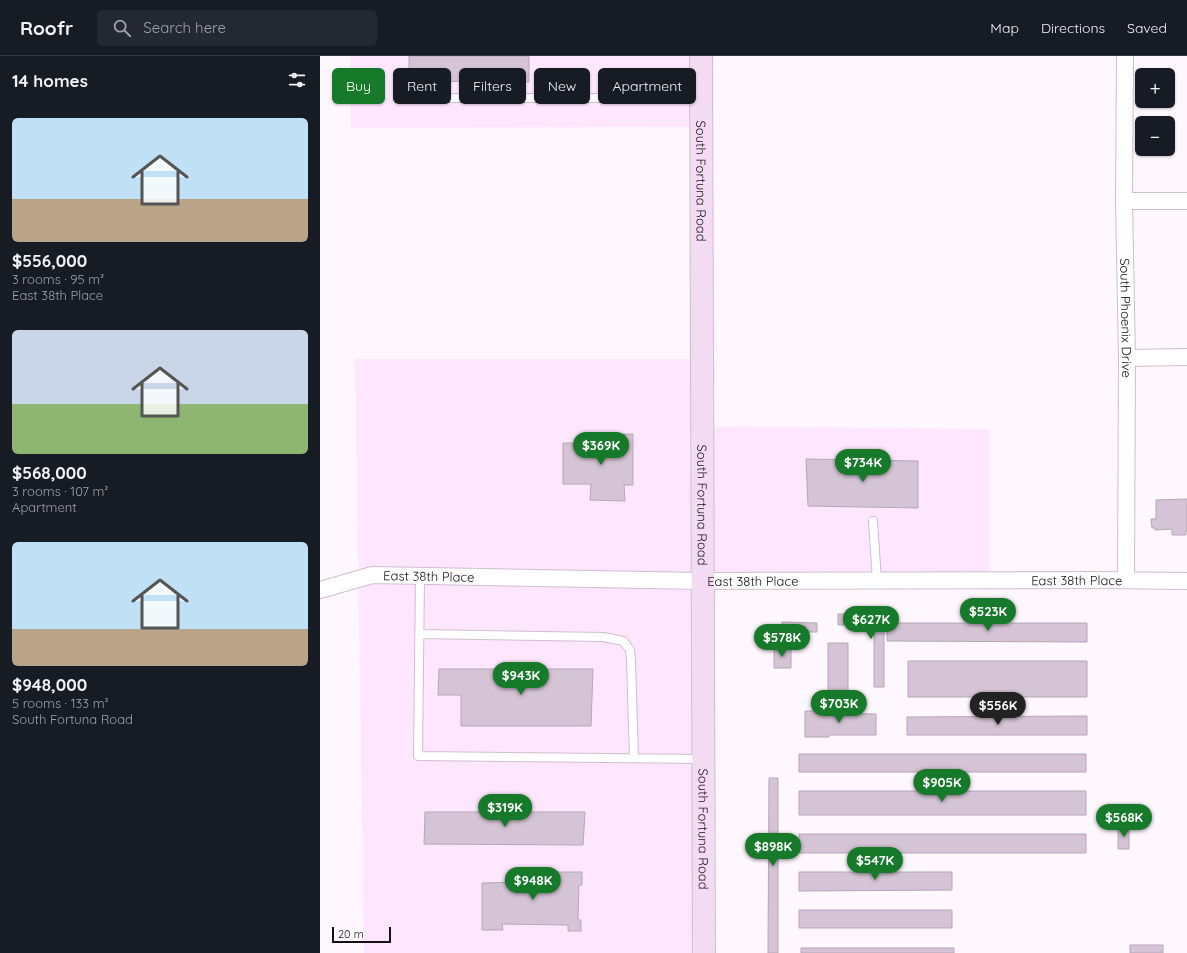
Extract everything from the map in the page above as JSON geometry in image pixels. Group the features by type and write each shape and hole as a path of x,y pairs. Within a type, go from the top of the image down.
{"main road":[{"name":"South Fortuna Road","path":"701,56 704,953"}],"street":[{"name":"South Phoenix Drive","path":"1125,56 1124,201 1126,580"},
{"path":"1124,201 1187,201"},
{"path":"1126,358 1187,357"},
{"name":"East 38th Place","path":"320,590 372,575 703,581 1187,581"}],"lane":[{"path":"451,98 702,98"},
{"path":"873,521 878,581"},
{"path":"420,576 418,756 703,759"},
{"path":"420,634 604,637 623,641 630,650 634,758"}],"shaded area":[{"path":"350,56 701,56 703,426 989,429 989,580 703,581 704,953 364,953 355,359 702,359 701,127 351,128 351,104 385,104 385,68 350,68"}],"building":[{"path":"409,56 529,56 529,82 526,82 526,68 459,68 459,81 451,81 451,68 409,68"},
{"path":"633,434 633,485 624,485 625,501 590,500 591,484 563,484 563,443 592,443 592,435"},
{"path":"806,459 918,461 918,508 808,506"},
{"path":"1187,499 1186,535 1172,535 1172,529 1155,530 1155,528 1152,528 1151,519 1156,519 1156,500"},
{"path":"838,614 884,614 884,687 874,687 874,625 838,625"},
{"path":"782,622 817,623 817,632 781,632"},
{"path":"887,623 1087,623 1087,642 887,641"},
{"path":"774,636 791,636 791,646 774,646"},
{"path":"828,643 848,643 848,697 828,697"},
{"path":"774,649 791,649 791,668 774,668"},
{"path":"908,661 1087,661 1087,697 908,697"},
{"path":"439,669 593,669 591,726 461,726 461,695 438,695"},
{"path":"805,711 876,714 876,735 829,735 829,737 805,737"},
{"path":"1087,716 1087,735 907,735 907,717"},
{"path":"799,754 1086,754 1086,772 799,772"},
{"path":"769,778 778,778 778,953 768,953"},
{"path":"799,791 1086,791 1086,815 799,815"},
{"path":"425,812 585,812 583,845 424,844"},
{"path":"1118,826 1129,826 1129,849 1118,849"},
{"path":"799,834 1086,834 1086,853 799,853"},
{"path":"525,872 582,872 582,885 579,885 578,920 581,920 581,931 568,931 568,925 502,924 503,930 482,930 482,883 525,882"},
{"path":"799,872 952,872 952,890 799,891"},
{"path":"799,910 952,910 952,928 799,928"},
{"path":"1130,945 1163,945 1163,953 1130,953"},
{"path":"801,948 954,948 954,953 801,953"}]}
